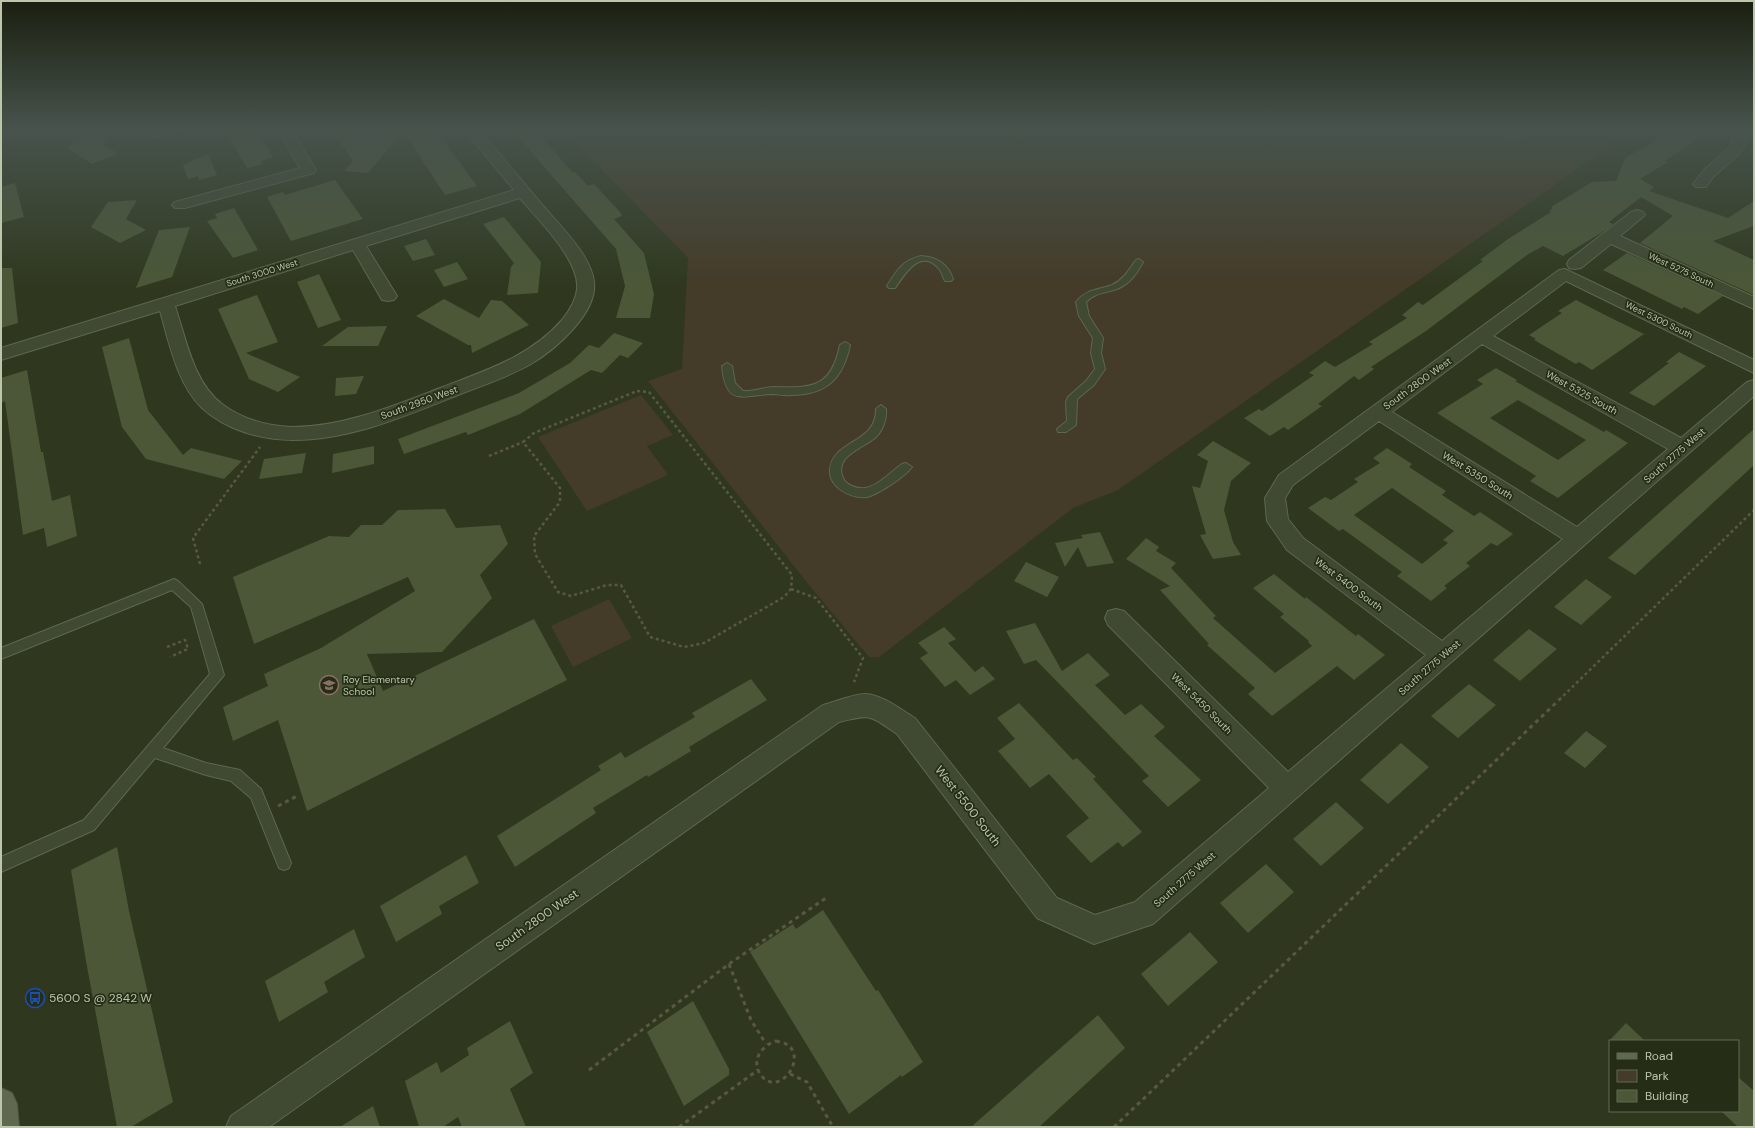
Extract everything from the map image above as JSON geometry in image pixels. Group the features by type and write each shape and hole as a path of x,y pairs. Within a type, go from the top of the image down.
{"main road":[{"path":"1,1104 3,1127"}],"street":[{"path":"180,205 266,182"},
{"path":"515,182 524,192"},
{"name":"South 3000 West","path":"1,354 524,192"},
{"name":"South 2950 West","path":"166,303 191,376 200,395 220,412 248,427 272,432 303,433 346,425 389,414 502,371 535,354 555,338 572,319 585,293 584,271 573,252 524,192"},
{"name":"South 2800 West","path":"1275,498 1286,480 1570,269 1637,215"},
{"name":"West 5275 South","path":"1609,237 1754,304"},
{"path":"357,244 388,296"},
{"name":"West 5300 South","path":"1570,269 1754,367"},
{"name":"West 5325 South","path":"1480,336 1683,448"},
{"name":"South 2775 West","path":"1094,930 1143,914 1754,386"},
{"name":"West 5350 South","path":"1378,412 1578,538"},
{"name":"West 5400 South","path":"1275,498 1278,521 1295,544 1443,655"},
{"name":"West 5450 South","path":"1116,618 1288,789"},
{"name":"West 5500 South","path":"832,713 865,705 882,710 906,726 1047,908 1094,930"},
{"name":"South 2800 West","path":"242,1127 832,713"}],"lane":[{"path":"892,286 909,263 922,259 940,263 946,270 948,279"},
{"path":"1062,429 1072,422 1071,402 1073,397 1090,383 1100,369 1097,356 1097,334 1084,316 1081,308 1081,302 1091,294 1120,284 1132,272 1139,262"},
{"path":"727,366 730,382 739,393 747,395 769,391 798,392 815,387 831,378 840,367 845,345"},
{"path":"880,409 881,414 877,427 866,440 843,455 835,468 835,474 845,487 852,491 869,492 877,491 893,475 906,467"},
{"path":"1,654 174,584 196,604 217,675 89,824 1,865"},
{"path":"153,751 206,769 235,775 256,794 284,864"}],"path":[{"path":"489,456 523,442 534,433 637,391 649,392 792,575 791,589 784,597 704,643 684,647 650,637 621,585 607,585 571,596 558,592 535,554 534,536 560,502 560,488 523,442"},
{"path":"200,564 193,538 264,442"},
{"path":"1114,1127 1342,909 1754,510"},
{"path":"791,589 816,598 863,658 854,682"},
{"path":"167,647 185,640 188,649 170,657"},
{"path":"264,813 297,796"},
{"path":"589,1070 729,964 826,898"},
{"path":"729,964 751,1020 766,1044"},
{"path":"782,1041 791,1049 794,1062 790,1074 784,1080 771,1082 764,1079 758,1070 758,1057 766,1044 782,1041"},
{"path":"679,1127 758,1070"},
{"path":"790,1074 807,1082 833,1127"}],"green space":[{"path":"613,182 1560,182 1118,490 1073,508 879,657 869,657 809,585 648,381 682,369 688,258"},
{"path":"641,395 673,435 647,446 668,475 587,511 538,437"},
{"path":"609,599 632,638 573,667 551,626"}],"building":[{"path":"330,182 336,182 363,219 291,241 267,197 283,192 285,195"},
{"path":"436,182 474,182 477,186 445,195"},
{"path":"557,182 584,182 588,186 594,184 620,212 622,216 614,219 644,253 654,294 650,318 616,318 625,286 616,249"},
{"path":"1592,182 1645,182 1654,187 1649,191 1728,218 1754,201 1754,226 1713,241 1754,260 1754,295 1640,243 1673,216 1641,197 1609,222 1613,224 1606,230 1563,256 1543,246 1527,255 1426,331 1371,367 1374,369 1359,380 1354,376 1318,404 1322,406 1288,430 1284,427 1270,436 1244,418 1259,409 1262,411 1314,375 1309,373 1325,361 1335,367 1373,344 1369,342 1407,318 1402,315 1418,302 1423,305 1483,261 1480,260 1508,239 1551,212 1549,211 1553,208 1551,207"},
{"path":"15,183 24,217 1,223 1,187"},
{"path":"137,200 126,219 146,230 120,243 91,227 108,202"},
{"path":"234,208 258,250 233,258 207,221 217,218 215,214"},
{"path":"504,217 541,262 538,293 507,295 511,267 514,263 483,224"},
{"path":"190,227 172,277 136,288 159,230"},
{"path":"426,239 435,255 413,261 404,246"},
{"path":"1627,253 1723,296 1698,314 1684,307 1682,309 1603,270"},
{"path":"457,262 468,279 444,287 434,270"},
{"path":"1,268 12,268 18,323 1,328"},
{"path":"319,274 341,320 318,328 297,282"},
{"path":"257,295 278,342 246,353 300,377 278,392 249,379 218,309"},
{"path":"444,299 479,318 491,300 502,301 529,325 472,353 471,345 468,345 416,316"},
{"path":"1576,300 1644,334 1592,370 1579,362 1576,364 1534,340 1536,339 1529,335 1562,313 1558,311"},
{"path":"387,326 378,346 322,346 348,327"},
{"path":"614,333 643,343 628,358 620,355 602,373 591,370 520,414 468,435 466,432 404,454 398,439 519,393 570,363 589,345 599,348"},
{"path":"129,338 148,410 183,455 191,448 242,461 224,479 146,459 122,427 102,347"},
{"path":"1679,352 1706,366 1654,406 1629,393 1669,363 1666,362"},
{"path":"1496,368 1517,380 1515,381 1604,432 1606,430 1628,443 1558,498 1530,481 1536,476 1437,413 1483,384 1477,380","holes":["1518,400 1586,440 1558,460 1490,418"]},
{"path":"27,370 41,452 43,452 52,501 70,495 77,536 47,547 44,528 23,535 5,401 1,403 1,378"},
{"path":"364,376 356,394 335,396 336,378"},
{"path":"1754,429 1754,465 1635,575 1608,558"},
{"path":"1213,441 1251,463 1231,481 1224,510 1233,542 1241,555 1213,559 1200,535 1206,534 1192,486 1200,488 1208,461 1197,455"},
{"path":"374,446 374,464 332,473 333,454"},
{"path":"1387,448 1412,464 1409,467 1446,491 1442,495 1474,516 1480,512 1513,534 1497,546 1491,543 1466,563 1470,566 1444,586 1447,588 1431,601 1397,576 1402,572 1343,529 1339,531 1308,508 1325,497 1331,500 1358,482 1354,479 1380,463 1373,458","holes":["1392,488 1454,531 1443,540 1448,543 1422,564 1354,515"]},
{"path":"306,453 302,473 259,479 264,459"},
{"path":"445,509 456,528 500,525 508,544 480,575 492,598 442,652 367,654 383,691 534,619 567,680 307,811 278,720 233,741 223,707 268,686 264,674 321,648 415,591 408,577 254,644 233,577 329,536 349,537 361,525 382,525 398,510"},
{"path":"1100,532 1114,563 1087,567 1078,547 1065,567 1055,543 1083,538 1081,535"},
{"path":"1146,538 1159,547 1156,551 1176,563 1171,568 1216,616 1213,618 1275,673 1312,646 1308,642 1309,641 1280,617 1284,614 1253,588 1274,574 1305,599 1306,597 1356,636 1358,634 1385,655 1354,680 1337,666 1272,716 1248,694 1255,688 1207,645 1209,644 1160,590 1170,586 1126,559"},
{"path":"1026,562 1059,577 1047,597 1014,581"},
{"path":"1586,579 1612,597 1581,625 1554,607"},
{"path":"1035,623 1062,671 1088,653 1110,675 1095,685 1125,715 1141,704 1165,727 1154,736 1201,780 1168,807 1142,781 1149,776 1036,660 1024,664 1006,631"},
{"path":"944,627 956,639 948,643 975,672 983,666 995,679 970,695 956,680 945,687 920,658 928,653 918,643"},
{"path":"1529,629 1557,649 1520,681 1493,660"},
{"path":"751,679 767,700 689,747 691,751 648,777 647,775 593,808 596,813 515,867 497,836 601,770 598,766 621,752 625,758 695,717 692,713"},
{"path":"1469,684 1496,705 1458,738 1431,716"},
{"path":"1019,703 1073,760 1077,758 1096,777 1093,779 1142,832 1123,847 1118,842 1091,863 1066,836 1089,818 1049,774 1030,788 998,751 1015,739 997,718"},
{"path":"1586,731 1607,746 1585,768 1564,753"},
{"path":"1401,743 1429,767 1388,804 1360,780"},
{"path":"1336,802 1364,828 1321,866 1293,839"},
{"path":"117,847 129,911 173,1102 131,1127 117,1127 86,961 71,870"},
{"path":"466,855 479,883 439,906 442,914 396,942 380,906"},
{"path":"1266,864 1294,892 1248,933 1220,903"},
{"path":"823,910 876,991 878,990 923,1062 902,1077 901,1075 849,1114 750,952 793,924 796,929"},
{"path":"354,929 365,957 324,982 328,992 279,1022 265,981"},
{"path":"1190,932 1218,962 1168,1006 1141,974"},
{"path":"693,1001 729,1069 729,1075 684,1106 647,1032"},
{"path":"1098,1015 1125,1048 1039,1127 971,1127"},
{"path":"510,1021 533,1073 510,1089 526,1127 462,1127 458,1117 443,1127 419,1127 405,1081 437,1062 441,1073 469,1055 467,1048"},
{"path":"1626,1023 1644,1040 1610,1040"},
{"path":"1739,1078 1754,1091 1754,1127 1738,1127 1722,1112 1739,1112"},
{"path":"373,1106 380,1127 340,1127"}],"place":[{"name":"Roy Elementary School","path":"329,685"},
{"name":"5600 S @ 2842 W","path":"35,998"}]}
